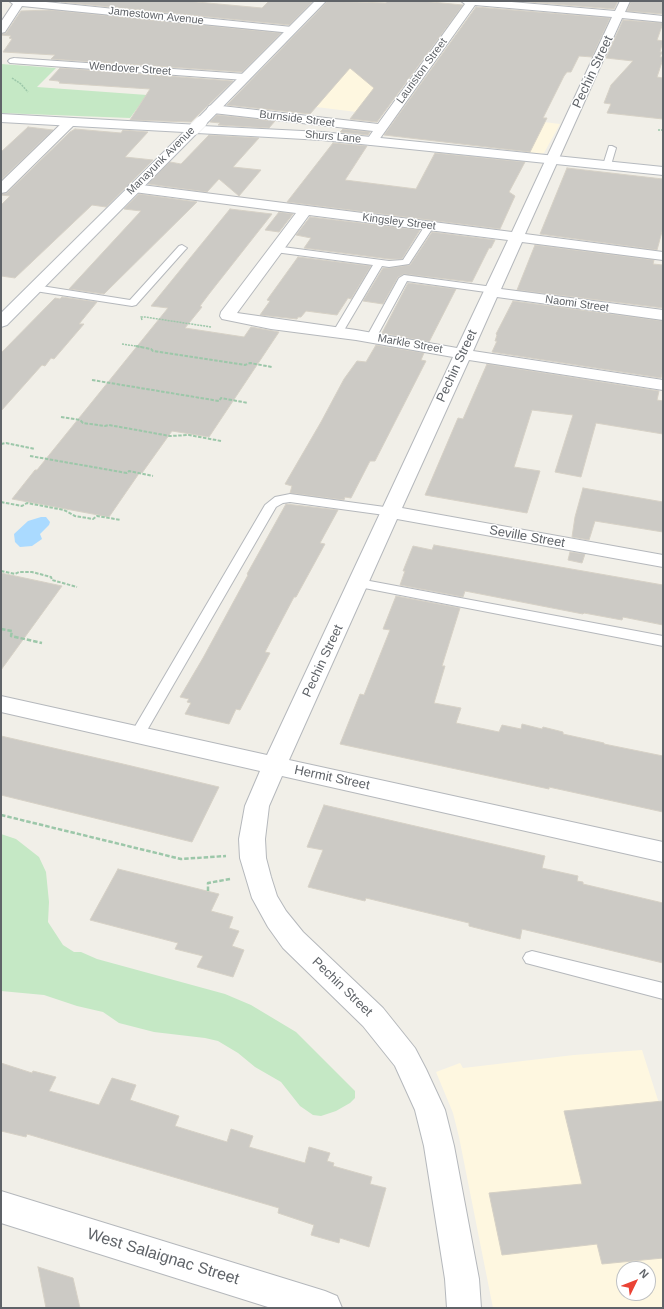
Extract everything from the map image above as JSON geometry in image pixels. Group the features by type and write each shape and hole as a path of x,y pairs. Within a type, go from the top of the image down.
{"street":[{"name":"Manayunk Avenue","path":"1,322 321,1"},
{"path":"469,1 663,19"},
{"name":"Lauriston Street","path":"372,141 469,1"},
{"name":"Pechin Street","path":"464,1308 462,1279 439,1146 430,1110 416,1078 405,1057 373,1017 293,940 277,919 265,898 253,858 252,839 257,806 275,765 625,1"},
{"name":"Jamestown Avenue","path":"18,2 292,30"},
{"path":"1,30 18,2"},
{"name":"Wendover Street","path":"14,61 245,77"},
{"name":"Burnside Street","path":"213,109 380,128"},
{"name":"Shurs Lane","path":"1,118 303,135 663,171"},
{"path":"1,189 70,122"},
{"name":"Kingsley Street","path":"134,188 663,256"},
{"path":"275,249 305,210"},
{"name":"Markle Street","path":"275,249 229,312 228,316 264,323 338,332 463,354 663,385"},
{"name":"Naomi Street","path":"492,291 663,316"},
{"name":"Seville Street","path":"392,512 663,561"},
{"name":"Hermit Street","path":"1,704 663,852"},
{"name":"West Salaignac Street","path":"1,1206 326,1308"}],"lane":[{"path":"607,166 612,148"},
{"path":"371,338 404,278 407,268 406,262 429,226"},
{"path":"34,288 132,303 182,248"},
{"path":"275,249 389,264 406,262"},
{"path":"338,332 379,263"},
{"path":"404,278 492,291"},
{"path":"137,735 271,505 279,500 290,498 392,512"},
{"path":"359,583 663,641"},
{"path":"532,958 663,991"}],"path":[{"path":"10,77 21,84 28,92"},
{"path":"658,130 663,130"},
{"path":"122,344 151,349 153,351 222,362 245,365 250,363 272,367"},
{"path":"92,380 219,401 221,398 248,403"},
{"path":"61,417 80,420 82,423 105,426 109,425 170,436 189,435 221,441"},
{"path":"1,444 6,443 35,449"},
{"path":"30,456 127,474 129,471 154,476"},
{"path":"1,502 22,506 27,503 64,510 75,516 93,519 97,516 121,520"},
{"path":"1,571 15,574 19,572 32,572 52,577 52,580 78,587"},
{"path":"1,629 12,632 11,636 42,643"},
{"path":"1,815 181,859 227,856"},
{"path":"208,891 208,883 230,878"}],"shaded area":[{"path":"348,59 417,66 381,115 308,106"},
{"path":"536,121 560,124 544,153 521,153"},
{"path":"642,1050 663,1116 663,1308 493,1308 459,1137 453,1113 436,1072 460,1063 463,1068 574,1055"}],"green space":[{"path":"1,64 56,68 37,87 147,95 130,118 1,113"},
{"path":"1,834 16,839 39,857 46,872 49,902 48,922 63,945 74,952 81,952 97,959 225,994 251,1005 296,1032 355,1091 355,1098 350,1103 336,1111 321,1116 313,1115 300,1106 281,1082 255,1067 238,1053 218,1041 154,1032 119,1023 103,1012 77,1006 44,995 1,991"}],"water":[{"path":"46,517 50,522 40,534 42,539 32,546 20,547 15,542 14,534 28,521"}],"building":[{"path":"186,1 262,8 269,1 313,1 289,25 61,2"},
{"path":"328,1 386,3 387,1 421,1 463,5 377,122 350,119 374,88 350,68 310,114 227,105"},
{"path":"517,1 618,1 614,9"},
{"path":"631,1 663,1 663,14 627,11"},
{"path":"476,7 610,18 592,57 579,56 571,72 567,72 564,76 543,118 547,118 530,152 384,135"},
{"path":"50,10 281,33 242,72 51,59 55,55 3,52 12,39 9,38 11,36 1,34 6,33 21,11"},
{"path":"623,20 663,23 657,40 663,41 660,57 663,57 663,59 657,77 663,78 663,119 607,113 611,104 604,103 611,85 633,61 606,58"},
{"path":"60,68 233,81 191,122 130,120 150,89 59,83 60,82 58,81 49,80"},
{"path":"217,115 275,121 269,128 218,125 220,123 210,122"},
{"path":"28,127 53,130 1,180 1,152"},
{"path":"75,129 121,133 123,130 148,132 125,157 153,160 106,207 92,205 15,278 1,276 1,205 10,196 1,194 7,193 70,132"},
{"path":"343,129 370,132 368,135 340,132"},
{"path":"209,135 259,138 233,167 261,170 239,196 219,179 207,192 148,184 170,162 181,164"},
{"path":"333,143 367,146 345,180 416,189 435,153 525,162 509,192 515,196 500,229 287,202"},
{"path":"567,168 663,179 663,228 657,250 540,234"},
{"path":"139,194 197,202 104,294 69,289 141,211 124,209"},
{"path":"230,209 272,214 209,294 200,306 202,307 185,328 244,337 251,327 279,332 209,437 172,431 142,473 140,472 109,517 12,499 168,308 151,306"},
{"path":"279,212 293,214 279,232 265,230"},
{"path":"310,217 420,230 402,259 389,259 304,248 311,238 296,235"},
{"path":"432,232 495,240 491,248 489,248 472,282 404,274 398,277 383,304 363,301 383,268 410,265"},
{"path":"535,245 654,260 653,264 663,265 663,308 517,290"},
{"path":"298,257 371,266 351,299 348,298 337,315 306,311 297,319 260,315 270,301 267,300"},
{"path":"408,283 456,289 429,342 382,333"},
{"path":"62,297 97,302 79,324 84,324 54,359 51,358 45,366 42,365 1,411 1,353 55,298 60,299"},
{"path":"513,301 663,321 663,370 661,378 492,352 497,341 495,341 496,334"},
{"path":"376,345 424,353 421,360 426,361 375,461 370,461 351,498 345,497 344,500 290,493 292,486 285,484 344,379 357,361 366,362"},
{"path":"487,364 659,391 657,400 663,401 663,434 596,423 581,477 555,472 573,415 532,410 514,467 540,471 527,513 425,495 458,418 463,419"},
{"path":"583,488 663,502 663,532 595,521 589,540 572,537 575,517"},
{"path":"286,504 338,510 320,543 325,544 296,597 294,597 265,652 270,653 240,710 236,709 229,724 185,714 191,703 187,702 189,699 180,697 203,658"},
{"path":"434,545 663,585 663,625 623,617 622,620 583,614 465,591 463,597 400,585 405,571 403,571 413,546 432,550"},
{"path":"570,552 585,554 582,563 568,560"},
{"path":"1,573 62,586 1,670"},
{"path":"396,596 460,608 442,666 445,666 434,703 461,708 456,723 499,732 502,725 521,729 522,724 542,729 543,727 563,732 563,734 604,744 663,756 663,812 340,744 360,694 364,695 390,630 383,629"},
{"path":"1,736 219,787 192,842 1,795"},
{"path":"324,805 545,856 542,868 578,876 577,881 583,882 583,884 663,903 663,963 522,929 520,939 469,926 469,923 366,898 365,901 308,887 323,850 307,847"},
{"path":"118,869 219,894 211,911 233,917 229,928 239,931 232,946 244,950 233,977 197,967 203,956 175,949 178,943 90,920"},
{"path":"1,1063 32,1073 33,1071 56,1077 49,1091 99,1105 112,1078 136,1085 130,1100 179,1116 175,1126 227,1142 231,1129 253,1136 249,1147 305,1163 309,1147 330,1153 327,1161 334,1163 333,1166 372,1177 370,1184 386,1188 369,1247 340,1238 339,1243 311,1235 314,1225 278,1213 279,1208 27,1134 26,1137 1,1131"},
{"path":"663,1101 663,1258 616,1261 616,1263 602,1264 597,1244 502,1255 489,1193 582,1184 564,1111"},
{"path":"38,1267 73,1278 80,1308 46,1308"}]}
